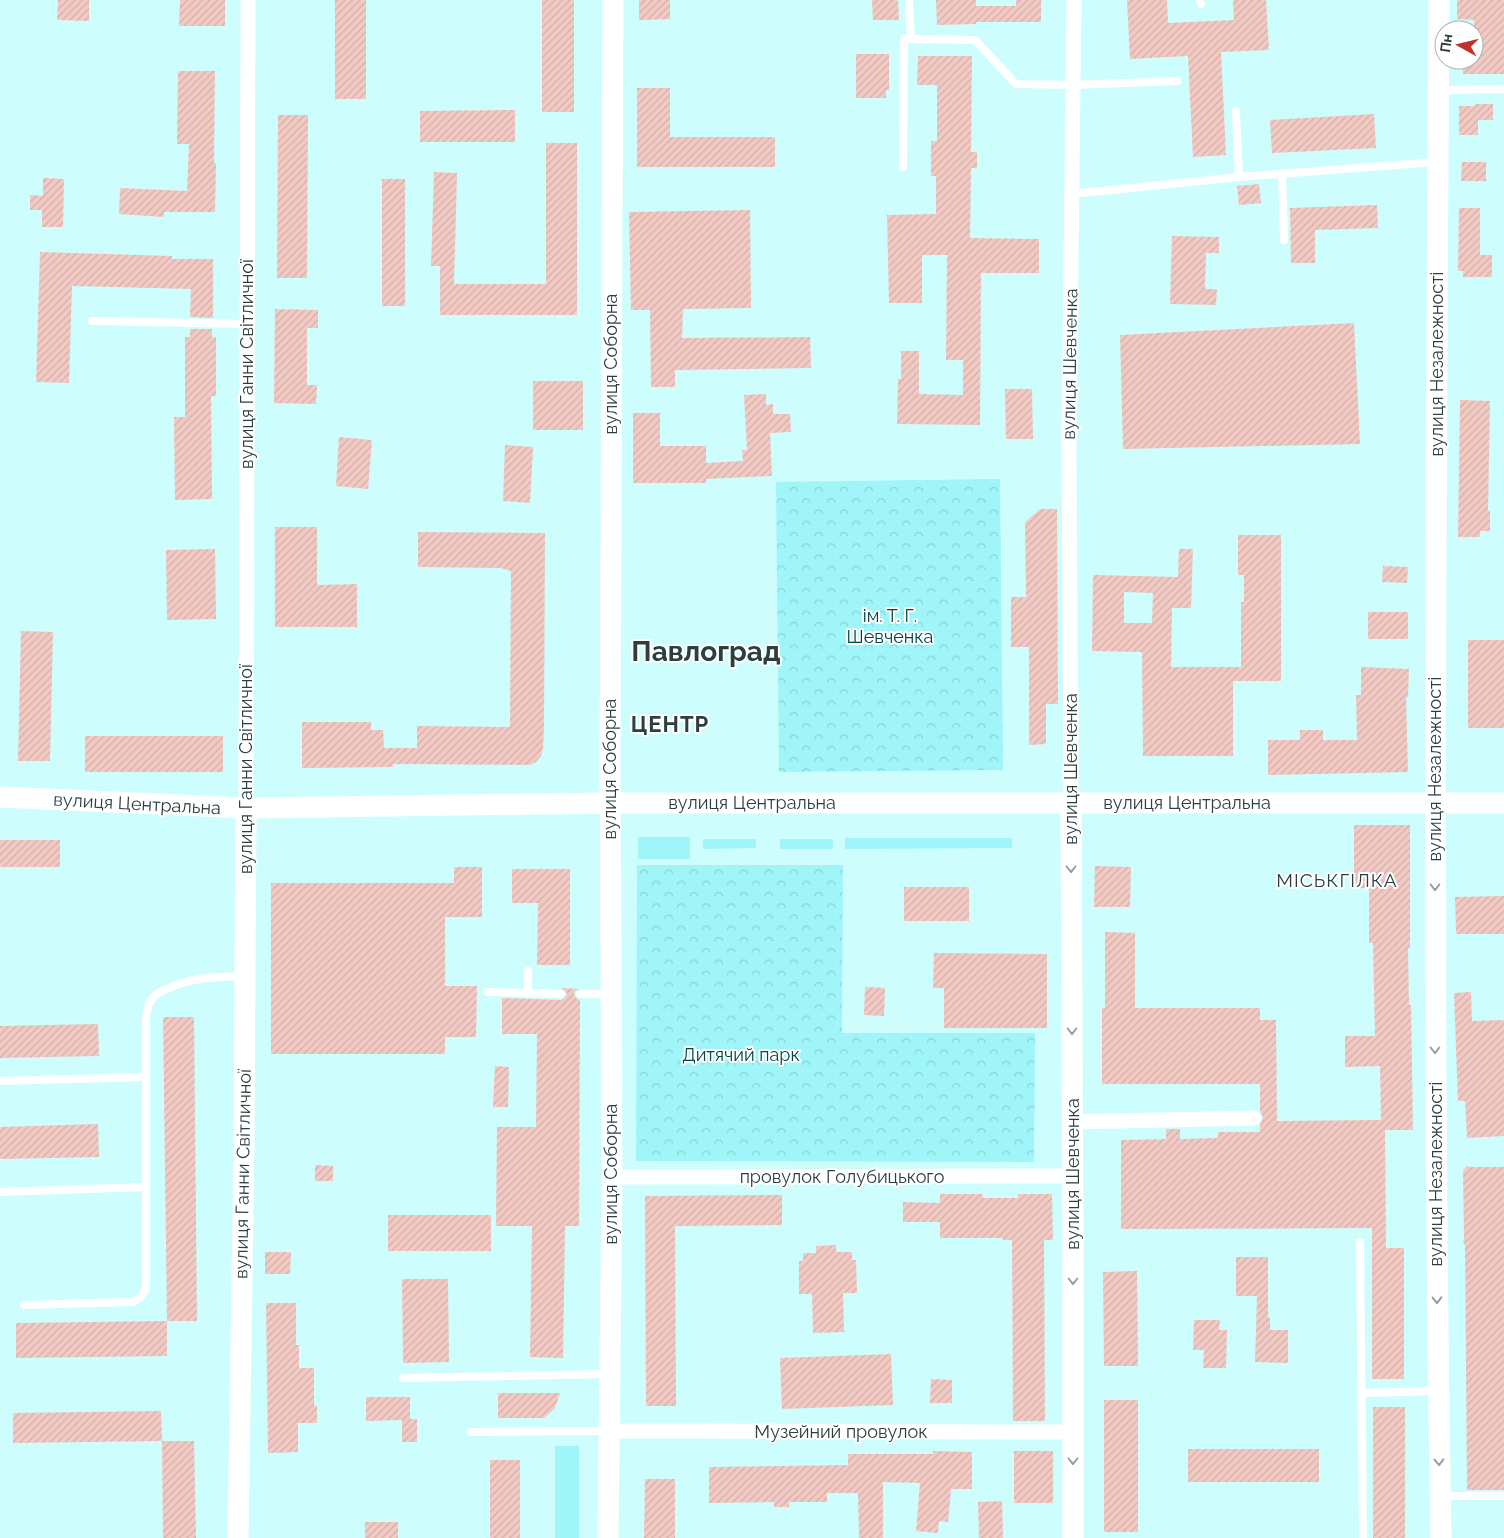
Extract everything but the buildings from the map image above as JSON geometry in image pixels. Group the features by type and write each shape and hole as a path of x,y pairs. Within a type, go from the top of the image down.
{"street":[{"name":"вулиця Ганни Світличної","path":"238,1538 244,1145 248,0"},
{"name":"вулиця Соборна","path":"608,1538 612,1177 610,803 613,0"},
{"name":"вулиця Шевченка","path":"1073,1538 1069,437 1074,0"},
{"name":"вулиця Незалежності","path":"1439,0 1435,804 1436,1231 1441,1538"},
{"name":"вулиця Центральна","path":"0,797 246,808 610,803 1504,803"},
{"path":"1072,1122 1254,1118"},
{"name":"провулок Голубицького","path":"612,1177 1072,1176"},
{"name":"Музейний провулок","path":"609,1432 1073,1432"}],"lane":[{"path":"909,0 911,39"},
{"path":"903,167 904,39 974,40 1016,84 1073,85 1177,81"},
{"path":"1439,90 1504,89"},
{"path":"1236,111 1239,177"},
{"path":"1072,194 1239,177 1438,162"},
{"path":"1282,174 1284,240"},
{"path":"92,321 248,324"},
{"path":"528,971 528,993"},
{"path":"24,1305 133,1302 140,1299 146,1288 146,1018 151,1000 158,993 180,982 196,978 245,976"},
{"path":"487,992 561,994"},
{"path":"580,994 612,994"},
{"path":"0,1081 146,1078"},
{"path":"0,1192 146,1187"},
{"path":"1360,1242 1363,1538"},
{"path":"403,1378 610,1374"},
{"path":"1362,1393 1438,1391"},
{"path":"471,1432 609,1432"},
{"path":"1440,1496 1504,1496"}],"green space":[{"name":"ім. Т. Г. Шевченка","path":"1000,479 1003,770 779,772 776,482"},
{"path":"638,837 690,837 690,859 638,859"},
{"path":"845,838 1012,838 1012,848 845,849"},
{"path":"703,839 756,839 756,848 703,849"},
{"path":"780,839 833,839 833,849 780,849"},
{"name":"Дитячий парк","path":"637,865 843,865 842,1033 1035,1033 1034,1162 636,1161"},
{"path":"555,1446 579,1446 579,1538 555,1538"}],"district":[{"name":"Павлоград","path":"706,651"},
{"name":"ЦЕНТР","path":"670,724"},
{"name":"МІСЬКГІЛКА","path":"1337,880"}]}
